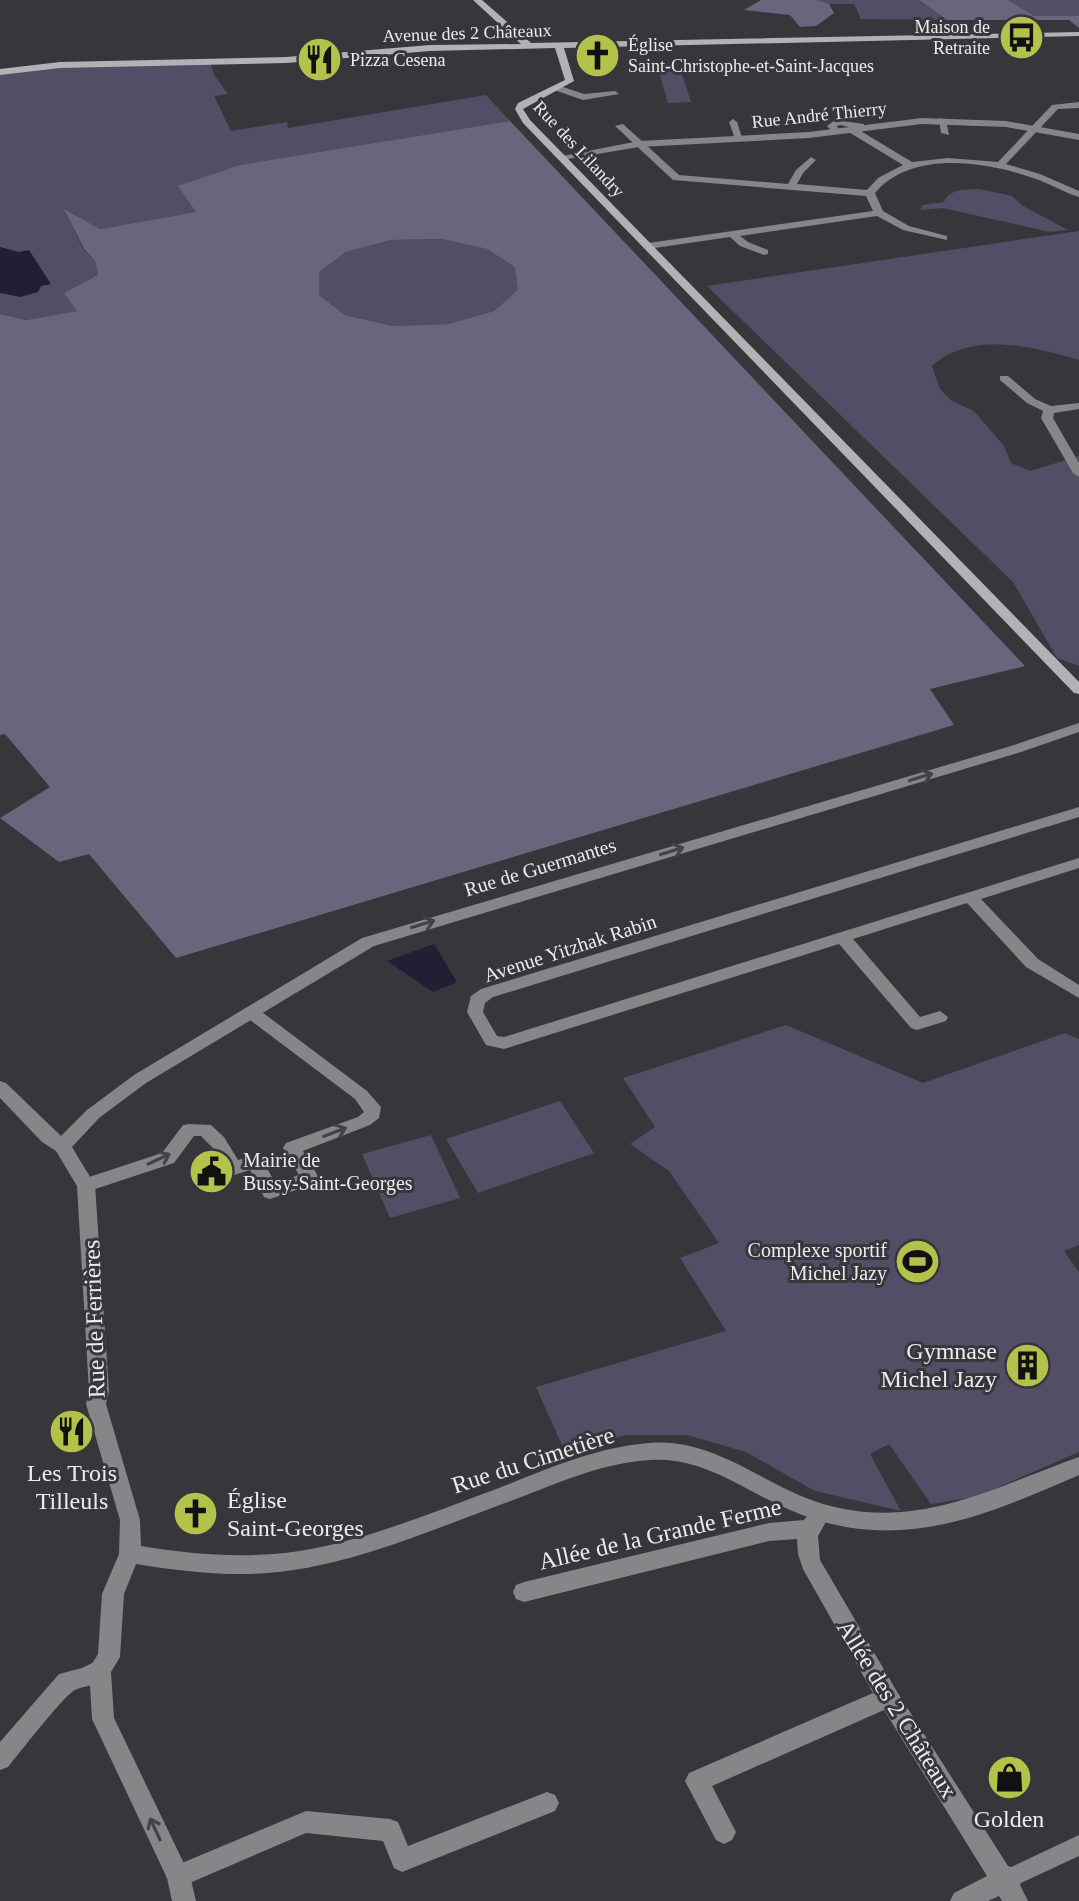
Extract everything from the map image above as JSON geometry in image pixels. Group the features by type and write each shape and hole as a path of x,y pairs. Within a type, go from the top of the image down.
{"main road":[{"path":"477,0 528,45"},
{"name":"Avenue des 2 Châteaux","path":"0,72 60,65 286,60 430,48 1079,34"},
{"name":"Rue des Lilandry","path":"559,46 570,81 531,98 519,109 526,121 1079,690"}],"street":[{"path":"557,88 583,97 615,94"},
{"path":"1000,165 1055,107 1079,105"},
{"path":"824,114 838,127 850,122 862,127"},
{"path":"942,120 946,133"},
{"name":"Rue André Thierry","path":"562,157 639,144 740,139 838,127 850,129 942,120 1035,129 1079,137"},
{"path":"733,122 740,139"},
{"path":"620,126 687,191 735,184 870,193"},
{"path":"850,129 912,166"},
{"path":"791,187 799,172 811,160"},
{"path":"870,193 882,178 912,166 956,162 1000,165 1037,176 1079,194"},
{"path":"870,193 879,213 906,228 943,238"},
{"path":"648,246 781,227 793,231 814,231 825,227 823,221 879,213"},
{"path":"732,234 744,244 764,252"},
{"path":"1004,378 1031,401 1049,410 1079,406"},
{"path":"1049,410 1047,418 1079,473"},
{"name":"Rue de Guermantes","path":"62,1146 93,1114 140,1079 305,983 350,952 393,933 1016,749 1079,727"},
{"name":"Avenue Yitzhak Rabin","path":"1079,812 487,993 477,1000 475,1012 492,1041 504,1043 1079,863"},
{"path":"970,897 1032,963 1079,992"},
{"path":"842,937 917,1024 940,1017"},
{"path":"86,1185 168,1158 189,1130 205,1130 218,1142 234,1168 255,1162 270,1192 310,1178 292,1148 364,1121 373,1114 372,1107 361,1095 252,1013"},
{"name":"Rue de Ferrières","path":"0,1087 48,1137 62,1146 86,1185 99,1391 96,1404 130,1520 130,1554 113,1594 109,1657 100,1669 103,1719 178,1876 184,1901"},
{"name":"Rue du Cimetière","path":"130,1554 175,1561 259,1564 336,1552 602,1459 653,1451 690,1453 701,1457 815,1521 892,1525 947,1517 1004,1498 1079,1466"},
{"name":"Allée de la Grande Ferme","path":"524,1592 815,1521"},
{"name":"Allée des 2 Châteaux","path":"815,1521 805,1545 810,1562 888,1697 1010,1886"},
{"path":"0,1759 67,1681 86,1678 100,1669"},
{"path":"724,1832 697,1781 888,1697"},
{"path":"178,1876 306,1822 390,1830 402,1860 547,1803"},
{"path":"962,1901 1010,1886 1079,1845"}],"shaded area":[{"path":"761,0 817,0 829,4 834,13 816,26 800,27 790,15 744,10"},
{"path":"817,0 919,0 947,20 861,19 854,4 829,4"},
{"path":"919,0 1008,0 1034,16 1079,16 1079,28 1069,20 947,20"},
{"path":"1008,0 1079,0 1079,16 1034,17"},
{"path":"209,60 215,76 228,94 214,96 231,131 287,122 288,128 486,95 510,121 239,165 179,186 197,212 100,229 65,210 83,249 95,261 98,275 77,311 26,320 0,314 0,70 45,64"},
{"path":"681,71 691,102 668,103 659,72"},
{"path":"510,121 1025,666 930,689 954,725 176,958 89,854 59,862 0,818 50,787 5,734 0,735 0,314 26,320 77,311 64,293 98,275 95,261 84,249 64,209 100,229 196,212 178,186 239,165","holes":["442,239 487,249 515,267 518,290 494,311 448,324 393,326 345,315 319,295 319,272 346,252 391,240"]},
{"path":"979,189 1012,196 1023,206 1068,230 1050,232 943,208 920,210 923,205 944,202 954,192"},
{"path":"1079,231 1079,360 1043,350 984,345 965,348 932,366 940,389 952,401 974,411 1004,446 1011,463 1030,471 1079,456 1079,666 1057,658 1013,582 707,286"},
{"path":"442,239 487,249 516,267 519,290 494,311 448,324 393,326 345,315 319,295 319,272 346,252 391,240"},
{"path":"0,247 19,252 29,250 51,284 20,297 0,293"},
{"path":"434,944 457,982 433,992 387,961"},
{"name":"Complexe sportif Michel Jazy","path":"786,1025 923,1083 1065,1033 1079,1039 1079,1245 1064,1251 1079,1272 1079,1452 976,1497 931,1504 889,1444 870,1454 901,1511 815,1491 746,1452 687,1435 625,1435 566,1454 536,1387 726,1331 680,1258 719,1243 669,1171 630,1144 655,1127 623,1078"},
{"path":"560,1101 594,1153 478,1193 446,1139"},
{"path":"431,1135 460,1198 390,1218 362,1154"}],"place":[{"name":"Maison de Retraite","path":"1021,37"},
{"name":"Église Saint-Christophe-et-Saint-Jacques","path":"597,55"},
{"name":"Pizza Cesena","path":"319,60"},
{"name":"Mairie de Bussy-Saint-Georges","path":"212,1172"},
{"name":"Complexe sportif Michel Jazy","path":"918,1261"},
{"name":"Gymnase Michel Jazy","path":"1028,1365"},
{"name":"Les Trois Tilleuls","path":"72,1431"},
{"name":"Église Saint-Georges","path":"196,1514"},
{"name":"Golden","path":"1009,1777"}]}
